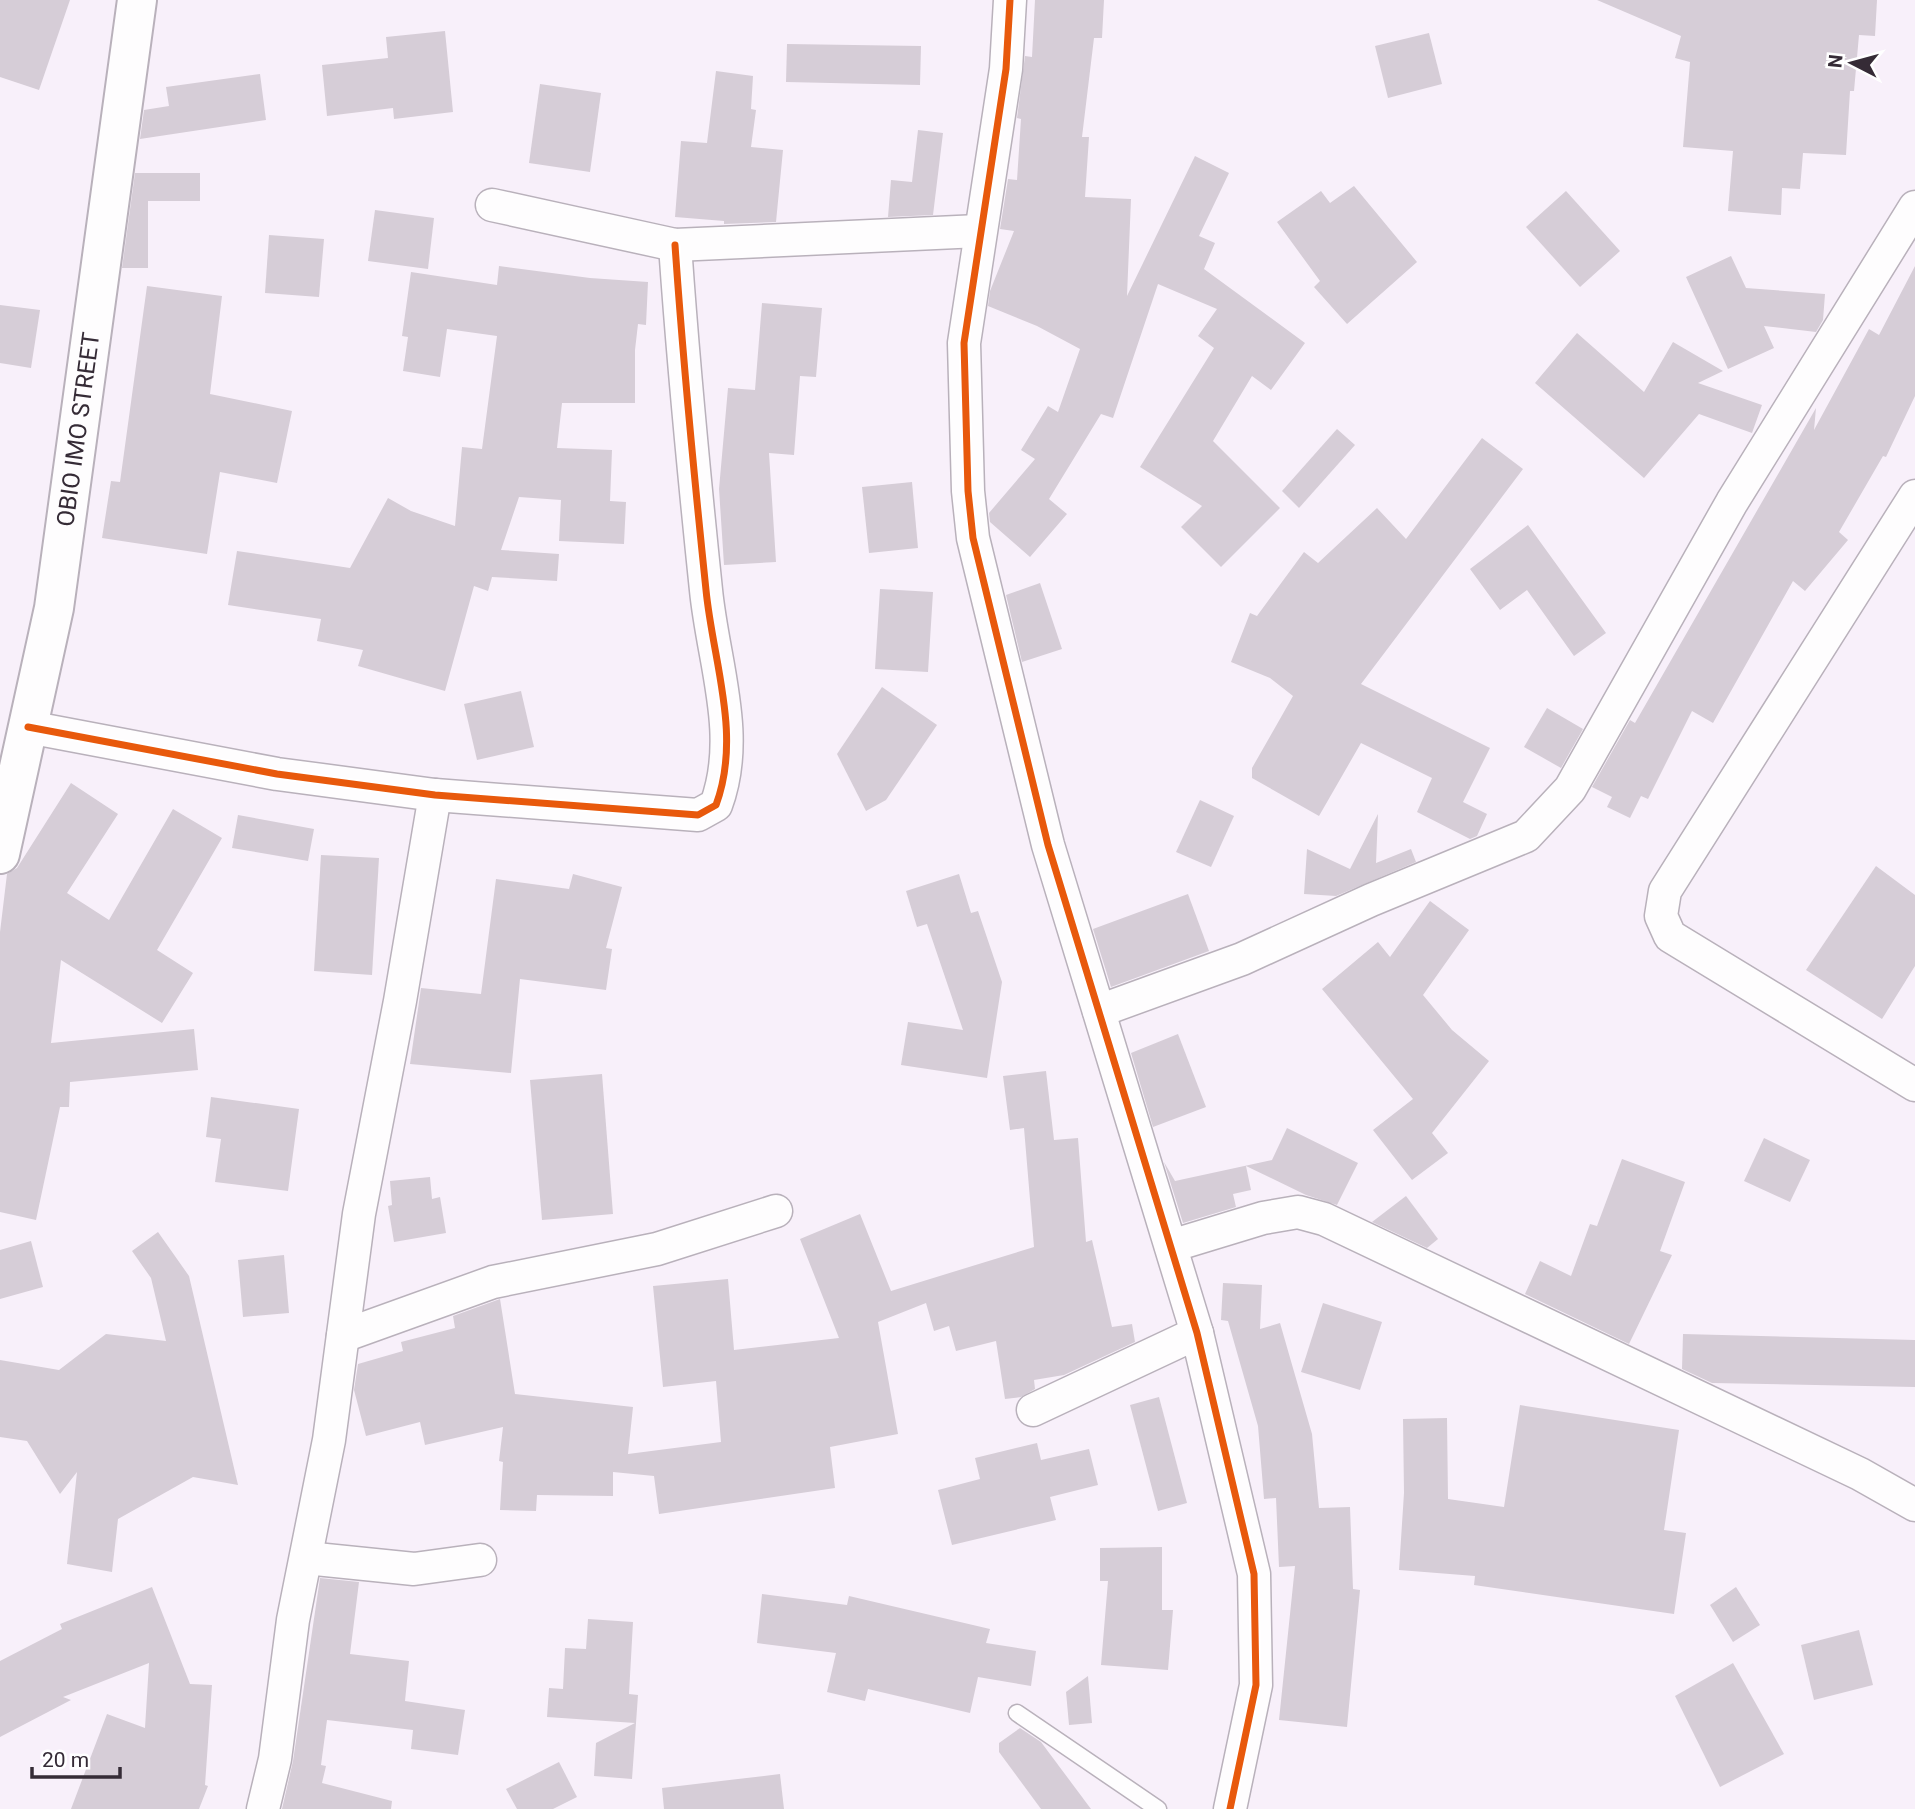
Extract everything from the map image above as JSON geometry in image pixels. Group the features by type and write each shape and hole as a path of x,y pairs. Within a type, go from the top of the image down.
{"street":[{"name":"OBIO IMO STREET","path":"0,854 54,608 137,0"},
{"path":"1010,0 1006,69 979,231 964,343 968,491 973,538 1048,845 1198,1333 1254,1574 1256,1685 1230,1809"},
{"path":"492,205 675,245 979,231"},
{"path":"1099,1011 1242,959 1371,900 1526,836 1570,789 1732,502 1915,208"},
{"path":"28,727 277,774 435,795 698,815 716,805 724,783 728,732 707,601 687,412 675,245"},
{"path":"1914,1083 1670,936 1661,916 1665,891 1915,496"},
{"path":"263,1809 275,1759 293,1620 329,1440 359,1214 400,1001 435,795"},
{"path":"342,1336 494,1282 657,1249 776,1211"},
{"path":"1171,1246 1263,1218 1298,1212 1324,1219 1860,1474 1915,1505"},
{"path":"1033,1410 1198,1333"},
{"path":"306,1558 414,1569 480,1560"}],"lane":[{"path":"1017,1713 1158,1809"}],"building":[{"path":"0,0 70,0 39,90 0,77"},
{"path":"1035,0 1104,0 1102,38 1094,38 1082,137 1089,137 1085,197 1131,199 1127,296 1195,156 1229,173 1199,236 1215,243 1204,269 1305,343 1271,390 1252,376 1213,441 1280,508 1221,567 1181,527 1202,506 1140,467 1214,348 1198,336 1217,309 1158,284 1113,418 1101,414 1049,499 1067,514 1030,557 990,522 989,513 1035,459 1021,450 1048,406 1058,412 1080,349 1037,326 988,306 990,291 1014,231 1000,229 1008,179 1017,180 1021,119 1017,118 1025,56 1032,57"},
{"path":"1597,0 1877,0 1875,36 1859,35 1854,91 1850,91 1846,155 1803,153 1800,189 1782,188 1781,215 1728,211 1733,151 1683,147 1690,62 1675,58 1681,36"},
{"path":"445,31 453,112 394,119 393,108 327,116 322,65 388,58 386,37"},
{"path":"1429,33 1442,84 1388,98 1375,46"},
{"path":"787,44 921,46 920,85 786,82"},
{"path":"716,71 753,76 751,109 756,110 751,147 783,150 776,222 724,224 724,221 675,217 681,141 707,143"},
{"path":"260,74 266,120 140,139 144,110 169,106 166,87"},
{"path":"540,84 601,93 590,172 529,163"},
{"path":"918,130 943,133 933,215 888,217 891,180 912,182"},
{"path":"135,173 200,173 200,201 148,201 148,268 122,268"},
{"path":"1354,186 1417,262 1347,324 1314,287 1320,281 1277,222 1321,191 1330,203"},
{"path":"1566,191 1620,251 1580,287 1526,227"},
{"path":"375,210 434,218 428,269 368,261"},
{"path":"269,235 324,239 319,297 265,293"},
{"path":"1731,256 1746,288 1825,294 1823,320 1816,332 1764,326 1774,348 1728,369 1686,277"},
{"path":"499,266 590,278 648,282 646,325 638,324 635,350 635,403 562,403 557,448 612,450 610,501 626,502 624,544 559,541 561,500 519,497 501,550 559,554 557,581 492,577 488,591 474,586 445,691 358,666 363,650 317,641 321,619 228,605 237,551 350,568 388,498 411,511 455,526 462,447 482,449 497,336 447,329 440,377 403,371 408,337 402,336 411,272 497,285"},
{"path":"1915,266 1915,396 1886,457 1883,456 1839,532 1848,540 1805,591 1793,581 1713,723 1692,711 1648,799 1641,796 1630,818 1607,807 1612,797 1592,787 1630,720 1635,723 1816,408 1814,430 1869,329 1879,335"},
{"path":"147,286 222,296 210,394 292,411 277,483 220,472 207,554 102,538 111,481 120,482"},
{"path":"762,303 822,308 816,377 800,376 794,455 769,453 776,562 724,565 719,489 728,388 755,390"},
{"path":"0,305 40,310 31,368 0,363"},
{"path":"1577,333 1644,392 1673,342 1723,371 1698,383 1762,405 1752,433 1699,414 1644,478 1535,383"},
{"path":"1337,429 1355,445 1299,508 1282,491"},
{"path":"1482,438 1523,469 1361,684 1490,748 1463,802 1487,814 1477,836 1470,839 1417,812 1432,778 1361,743 1319,816 1252,778 1252,768 1293,696 1270,678 1231,662 1250,613 1257,616 1304,552 1318,563 1377,508 1406,539"},
{"path":"912,482 918,548 869,553 862,487"},
{"path":"1528,525 1606,633 1574,656 1527,590 1500,610 1470,569"},
{"path":"1040,583 1062,649 1022,662 1006,595"},
{"path":"880,589 933,592 928,672 875,669"},
{"path":"882,687 937,725 886,800 866,811 837,754"},
{"path":"521,691 534,747 477,760 464,704"},
{"path":"1547,708 1583,729 1561,768 1524,747"},
{"path":"71,783 118,814 67,893 109,920 173,809 222,838 157,950 193,973 162,1023 61,960 51,1043 194,1029 198,1070 70,1082 69,1107 60,1107 36,1220 0,1212 0,932 7,874 17,868"},
{"path":"1200,800 1234,816 1211,867 1176,852"},
{"path":"1378,814 1376,863 1411,849 1416,862 1336,896 1304,894 1307,849 1350,869"},
{"path":"238,815 314,829 308,861 232,848"},
{"path":"321,855 379,858 372,975 314,971"},
{"path":"1876,866 1915,895 1915,966 1882,1019 1806,970"},
{"path":"573,874 622,887 606,948 612,949 606,990 520,979 511,1073 410,1064 421,988 481,994 496,879 569,889"},
{"path":"959,874 971,913 978,911 1002,982 987,1078 901,1065 908,1022 963,1030 927,924 917,927 906,891"},
{"path":"1188,894 1209,951 1111,987 1093,929"},
{"path":"1430,901 1469,930 1423,995 1452,1030 1489,1061 1432,1133 1448,1153 1412,1180 1373,1130 1413,1099 1322,989 1378,942 1390,957"},
{"path":"1178,1034 1206,1107 1153,1127 1131,1053"},
{"path":"1046,1071 1054,1140 1078,1138 1086,1242 1092,1240 1112,1327 1132,1324 1135,1342 1064,1375 1034,1380 1035,1389 1021,1397 1005,1399 996,1341 956,1351 949,1326 934,1331 926,1303 878,1322 898,1434 830,1447 835,1488 659,1514 654,1476 613,1472 613,1496 537,1495 536,1511 500,1510 503,1462 499,1461 503,1427 425,1445 420,1422 366,1436 354,1390 358,1364 403,1351 401,1342 455,1328 453,1316 500,1299 515,1394 633,1407 628,1454 721,1442 716,1381 663,1387 653,1286 728,1279 734,1350 839,1338 800,1239 860,1214 891,1291 1034,1247 1024,1128 1010,1130 1003,1076"},
{"path":"602,1074 613,1214 542,1220 530,1080"},
{"path":"211,1097 299,1109 288,1191 215,1182 221,1139 206,1137"},
{"path":"1287,1128 1358,1163 1337,1205 1306,1195 1246,1166 1251,1190 1233,1194 1236,1207 1183,1223 1164,1162 1175,1181 1272,1160"},
{"path":"1764,1138 1810,1160 1790,1202 1744,1181"},
{"path":"1622,1159 1685,1182 1660,1251 1672,1255 1629,1344 1525,1294 1540,1261 1571,1276 1590,1224 1597,1226"},
{"path":"430,1177 432,1199 440,1197 446,1233 394,1242 388,1206 392,1205 390,1181"},
{"path":"1406,1196 1438,1239 1427,1248 1372,1222"},
{"path":"158,1232 189,1276 238,1485 193,1477 118,1519 112,1572 67,1564 77,1472 60,1494 27,1441 0,1437 0,1360 59,1370 106,1334 166,1341 151,1278 132,1251"},
{"path":"31,1241 43,1287 0,1299 0,1250"},
{"path":"284,1255 289,1313 243,1317 238,1260"},
{"path":"1223,1283 1262,1285 1260,1329 1280,1323 1312,1434 1319,1508 1350,1507 1353,1589 1360,1590 1347,1727 1279,1720 1295,1566 1279,1567 1276,1498 1264,1499 1258,1426 1228,1321 1221,1320"},
{"path":"1323,1303 1382,1322 1360,1390 1301,1372"},
{"path":"1683,1334 1915,1340 1915,1387 1712,1383 1682,1369"},
{"path":"1159,1397 1187,1503 1158,1511 1130,1405"},
{"path":"1520,1405 1679,1430 1664,1530 1686,1533 1674,1614 1474,1585 1475,1576 1399,1570 1404,1493 1403,1419 1447,1418 1448,1499 1504,1507"},
{"path":"1037,1443 1041,1460 1089,1449 1098,1485 1050,1497 1056,1520 952,1545 938,1490 980,1479 975,1458"},
{"path":"1162,1547 1162,1610 1173,1610 1168,1670 1101,1665 1108,1581 1100,1581 1100,1548"},
{"path":"320,1578 359,1582 350,1654 409,1661 405,1701 465,1710 458,1755 411,1749 413,1730 327,1720 321,1765 326,1766 322,1783 392,1801 391,1809 282,1809 293,1761"},
{"path":"152,1587 190,1684 212,1685 205,1785 208,1786 199,1809 71,1809 107,1714 145,1728 149,1663 63,1697 71,1700 0,1737 0,1661 62,1629 60,1624"},
{"path":"1736,1587 1760,1625 1733,1642 1710,1605"},
{"path":"762,1594 847,1605 849,1596 990,1629 986,1643 1036,1651 1031,1686 978,1677 970,1713 868,1689 865,1701 827,1692 836,1653 757,1643"},
{"path":"588,1619 633,1622 629,1694 638,1695 632,1779 594,1776 596,1743 635,1723 547,1717 549,1688 563,1689 565,1648 586,1649"},
{"path":"1859,1630 1873,1685 1814,1700 1801,1645"},
{"path":"1733,1663 1784,1754 1720,1787 1675,1696"},
{"path":"1088,1676 1092,1723 1069,1725 1066,1692"},
{"path":"1020,1728 1041,1742 1091,1809 1041,1809 999,1752 999,1743"},
{"path":"559,1762 577,1797 553,1809 517,1809 506,1789"},
{"path":"780,1774 784,1809 664,1809 662,1788"}],"cycle path":[{"path":"1010,0 1006,69 964,343 968,491 973,538 1048,845 1197,1333 1254,1574 1256,1685 1230,1809"},
{"path":"28,727 277,774 435,795 698,815 716,805 723,779 726,725 706,590 675,245"}]}
